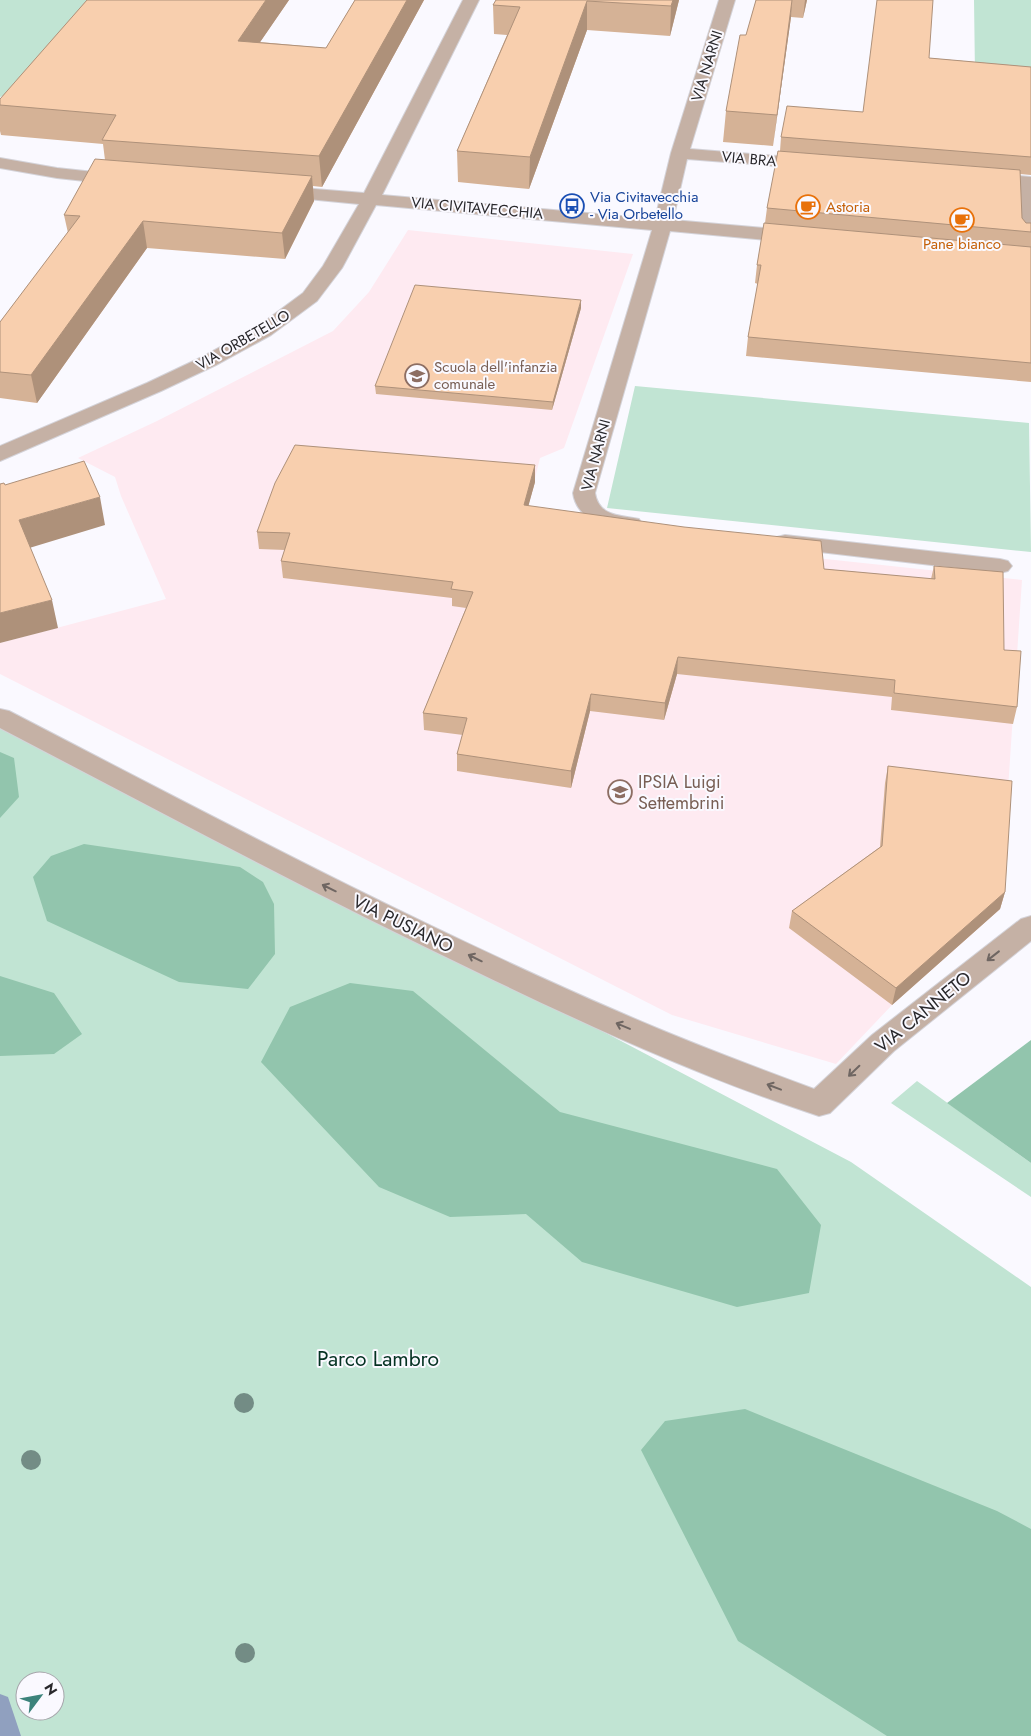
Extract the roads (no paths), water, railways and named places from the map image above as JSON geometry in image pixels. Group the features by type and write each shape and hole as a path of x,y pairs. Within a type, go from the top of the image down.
{"street":[{"name":"VIA ORBETELLO","path":"0,454 173,379 240,345 286,317 310,297 327,278 371,198 470,0"},
{"name":"VIA NARNI","path":"651,526 622,523 598,516 587,506 584,493 663,224 680,153 727,0"},
{"name":"VIA BRA","path":"680,153 828,166"},
{"path":"0,162 75,176 139,181"},
{"path":"968,177 1029,182 1029,235"},
{"name":"VIA CIVITAVECCHIA","path":"259,190 371,198 822,239"},
{"path":"767,540 1000,566"},
{"name":"VIA PUSIANO","path":"0,717 318,883 494,968 608,1020 819,1104"},
{"name":"VIA CANNETO","path":"819,1104 883,1043 1031,926"}],"waterway":[{"path":"0,1705 10,1736"}],"place":[{"name":"Via Civitavecchia - Via Orbetello","path":"572,206"},
{"name":"Astoria","path":"808,207"},
{"name":"Pane bianco","path":"962,220"},
{"name":"Scuola dell'infanzia comunale","path":"417,376"},
{"name":"IPSIA Luigi Settembrini","path":"620,792"}],"park label":[{"name":"Parco Lambro","path":"378,1359"}]}
